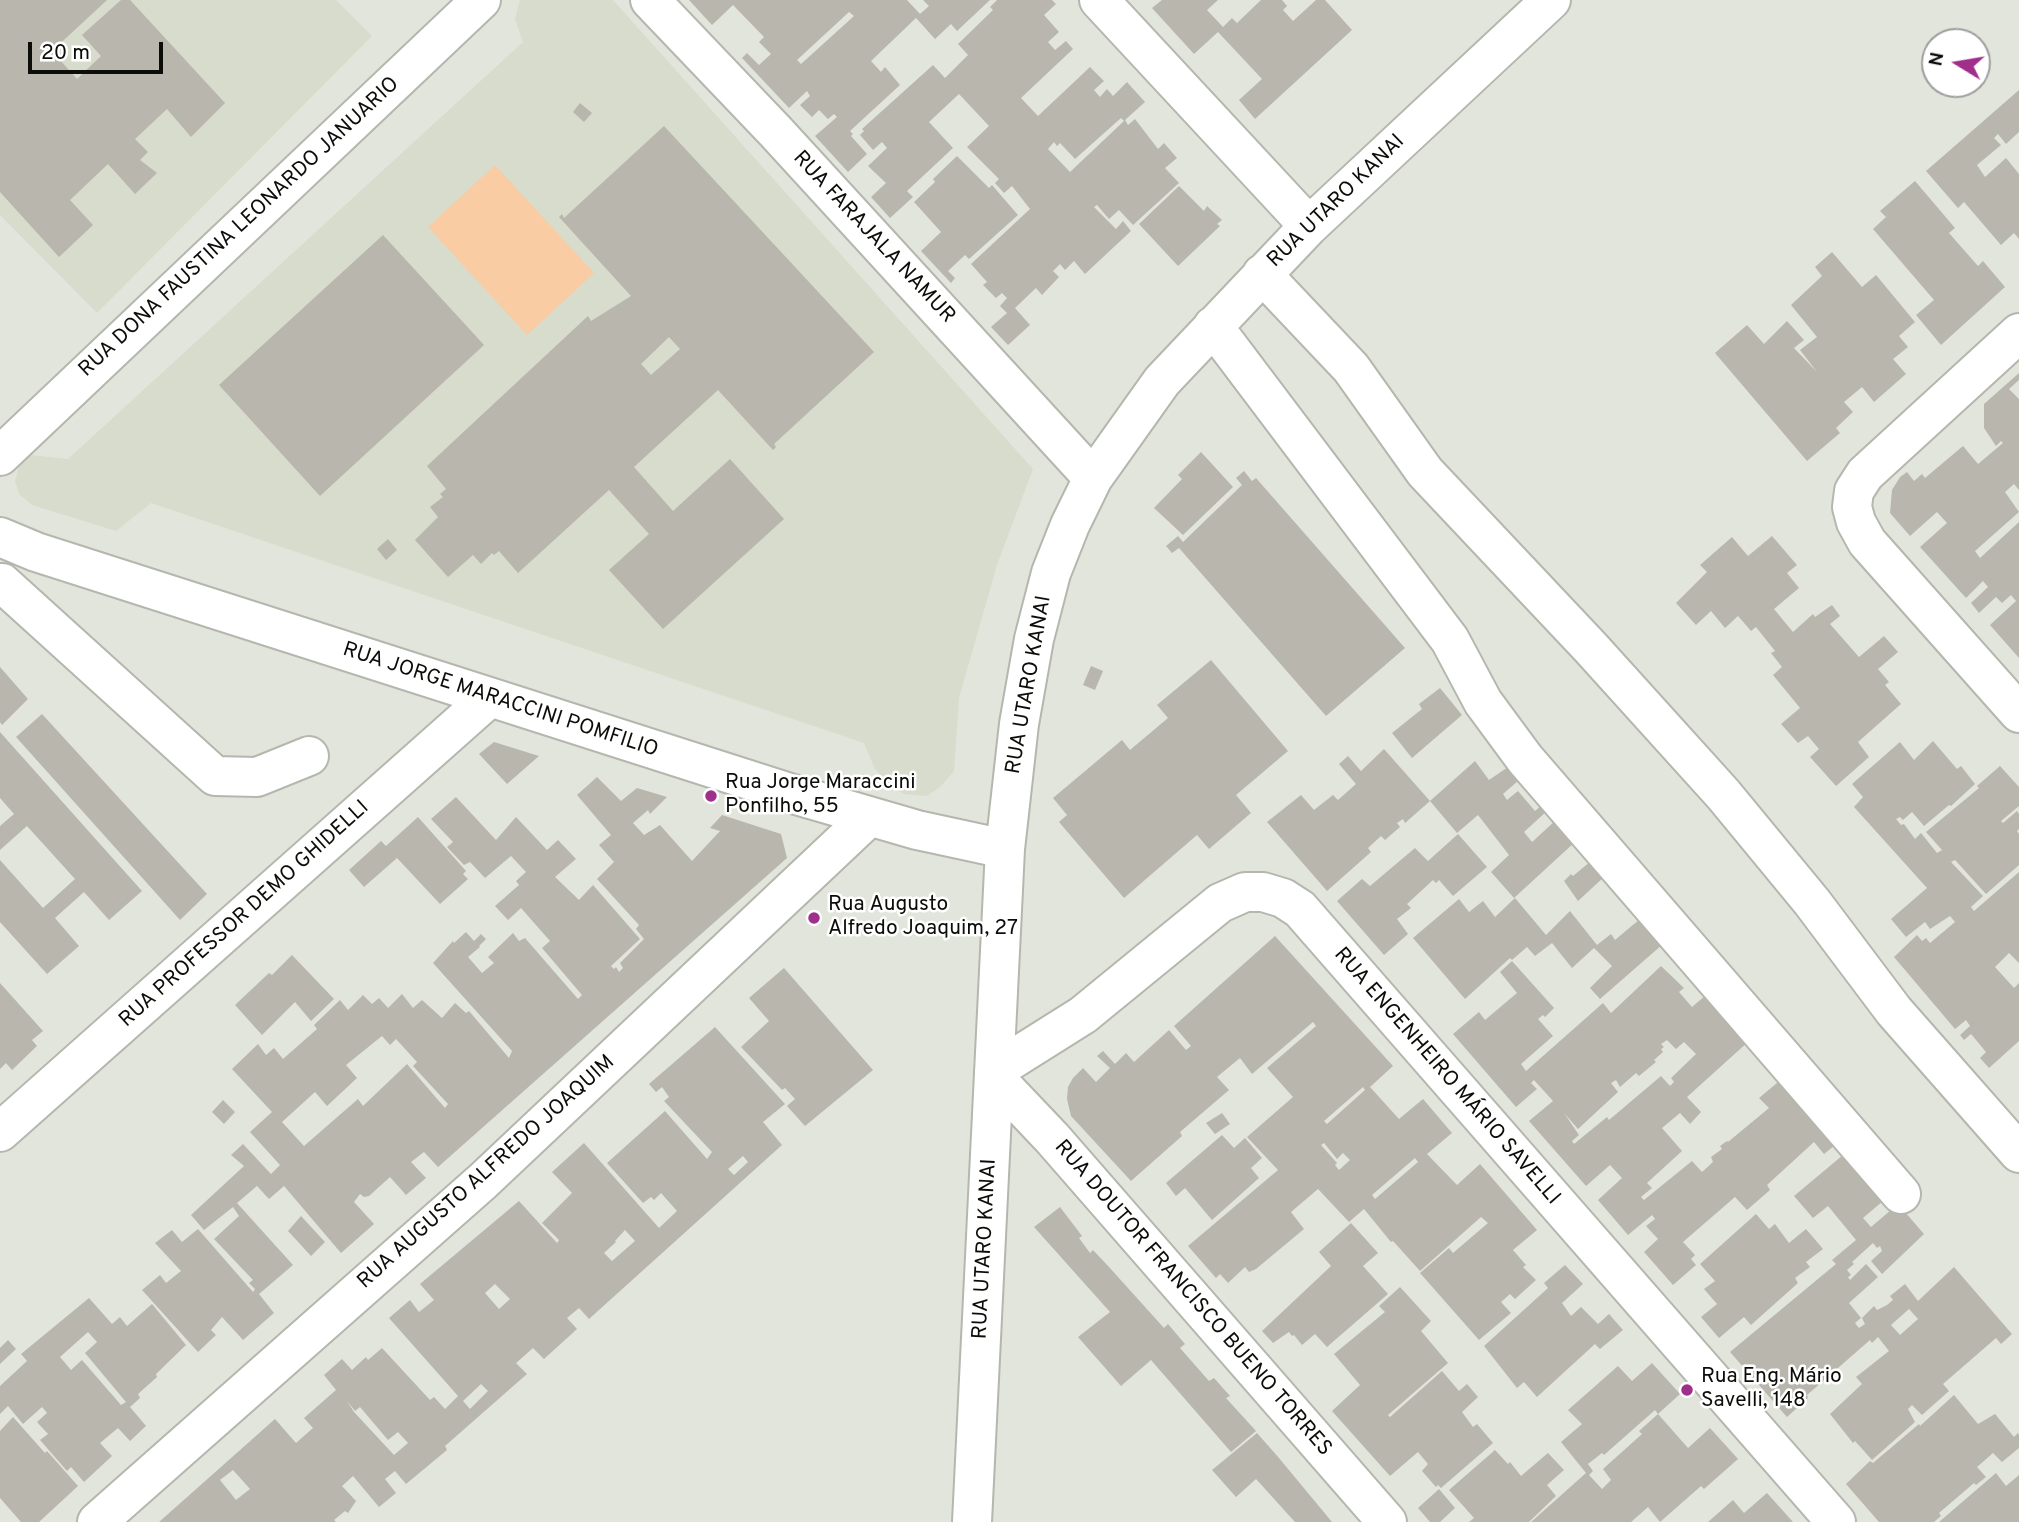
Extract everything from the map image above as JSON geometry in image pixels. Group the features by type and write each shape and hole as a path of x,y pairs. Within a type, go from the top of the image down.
{"street":[{"name":"RUA DONA FAUSTINA LEONARDO JANUARIO","path":"0,456 481,0"},
{"name":"RUA FARAJALA NAMUR","path":"650,0 776,132 1093,478"},
{"path":"1099,0 1309,226"},
{"name":"RUA UTARO KANAI","path":"972,1522 1005,849 1020,724 1034,639 1051,573 1093,478 1162,381 1309,226 1551,0"},
{"path":"1262,274 1351,368 1425,472 1723,793 1812,902 1894,1011 2019,1153"},
{"path":"1213,326 1450,640 1483,702 1525,759 1901,1194"},
{"path":"2019,333 1865,474 1854,491 1852,507 1856,523 1867,542 2019,713"},
{"name":"RUA JORGE MARACCINI POMFILIO","path":"0,537 36,552 489,698 869,817 1005,849"},
{"path":"36,552 1,583 215,776 257,777 309,756"},
{"name":"RUA PROFESSOR DEMO GHIDELLI","path":"0,1132 489,698"},
{"name":"RUA AUGUSTO ALFREDO JOAQUIM","path":"97,1522 483,1181 869,817"},
{"name":"RUA ENGENHEIRO MÁRIO SAVELLI","path":"994,1075 1083,1015 1220,902 1245,892 1263,892 1283,898 1300,909 1836,1522"},
{"name":"RUA DOUTOR FRANCISCO BUENO TORRES","path":"994,1075 1387,1522"}],"shaded area":[{"path":"0,0 336,0 372,36 97,313 0,215"},
{"path":"520,0 613,0 1033,469 997,565 959,698 954,771 940,787 927,796 904,794 891,786 875,769 864,743 151,503 116,531 32,505 19,494 15,481 20,463 30,455 68,459 523,42 515,19"},
{"path":"495,165 594,273 527,335 428,227"}],"building":[{"path":"0,0 107,0 52,51 77,79 101,56 82,35 121,0 130,0 225,103 191,137 167,109 135,139 148,152 140,160 157,173 135,194 108,164 70,200 93,225 59,257 0,192"},
{"path":"689,0 907,0 920,14 929,6 923,0 990,0 957,31 951,24 935,39 916,18 871,61 881,72 885,67 900,85 850,131 853,134 851,136 867,154 848,172 815,136 837,117 834,114 828,119 819,110 812,117 800,105 810,96 807,91 789,108 742,58 747,53 759,65 771,54 759,42 764,37 733,5 712,25","holes":["849,12 854,16 801,64 797,60"]},
{"path":"997,0 1052,0 1056,4 1044,15 1059,32 1048,42 1055,50 1066,41 1073,49 1021,98 1038,116 1090,67 1104,81 1094,90 1100,97 1107,89 1113,96 1127,82 1145,102 1125,120 1128,125 1135,119 1158,149 1164,143 1177,158 1165,168 1179,183 1133,225 1119,210 1109,219 1097,205 1094,207 1116,229 1123,221 1131,231 1085,274 1074,261 1065,270 1060,264 1053,271 1059,277 1042,295 1036,288 1015,308 1030,325 1008,345 991,327 1007,313 1000,306 1007,298 1002,293 996,298 983,285 987,282 971,264 1030,209 1012,186 1004,193 995,183 999,179 967,147 989,126 959,94 929,122 953,148 907,191 913,197 890,218 871,197 886,183 868,166 887,148 882,142 873,150 860,135 864,131 862,129 933,65 945,78 968,55 958,44 993,10 990,7","holes":["1121,118 1124,121 1070,172 1048,149 1054,142 1057,146 1060,143 1075,159"]},
{"path":"1162,0 1218,0 1207,10 1223,27 1232,18 1237,23 1261,0 1282,0 1287,6 1283,10 1293,21 1316,0 1325,0 1352,30 1255,119 1239,100 1262,79 1218,32 1194,54 1152,8"},
{"path":"2019,90 2019,132 2006,144 1998,134 1994,138 2001,145 1977,165 1985,177 2006,158 2019,174 2019,239 2014,233 2001,245 1964,202 1958,208 1926,171"},
{"path":"580,103 592,113 584,122 573,112"},
{"path":"664,126 874,352 774,444 776,447 773,450 718,390 634,467 673,511 730,459 784,519 663,629 609,570 649,534 609,490 518,573 499,551 494,555 492,553 481,564 473,555 448,577 415,540 438,517 430,507 443,497 440,494 446,489 427,466 588,316 591,321 631,296 559,217 562,214 564,218","holes":["669,337 680,349 651,375 641,364"]},
{"path":"957,156 989,188 992,185 1018,215 969,259 965,255 948,271 955,278 951,283 921,251 941,232 914,202"},
{"path":"1915,181 1955,228 1949,233 1978,266 1983,261 2005,287 1941,345 1916,315 1934,300 1873,229 1886,217 1880,211"},
{"path":"1179,186 1204,211 1207,206 1222,220 1217,224 1220,226 1178,266 1139,224"},
{"path":"383,235 484,345 320,496 219,385"},
{"path":"1832,252 1862,287 1876,275 1915,322 1899,336 1908,347 1893,359 1906,374 1874,402 1862,387 1844,402 1853,412 1836,428 1840,433 1807,461 1715,353 1747,325 1764,344 1787,321 1804,340 1794,348 1817,372 1800,350 1817,337 1791,305 1822,276 1815,267"},
{"path":"2019,373 2019,380 2009,389 2019,399 2019,490 2014,484 2005,492 2019,512 1975,551 1980,558 2019,522 2019,658 1990,625 2016,601 2011,595 2002,603 1996,597 1979,613 1971,603 1988,587 1983,581 1966,598 1920,547 1947,523 1937,512 1910,536 1890,513 1892,490 1900,477 1907,472 1914,481 1922,474 1925,478 1963,446 1978,464 2003,443 2001,441 1996,446 1984,428 1984,404"},
{"path":"1201,452 1233,487 1183,535 1154,508 1182,479 1178,475"},
{"path":"1244,471 1252,481 1256,478 1405,648 1326,716 1179,548 1172,553 1166,546 1178,536 1183,542 1242,485 1236,478"},
{"path":"1772,536 1797,565 1787,573 1799,588 1774,609 1793,632 1813,614 1815,617 1832,605 1840,616 1830,624 1859,657 1884,636 1898,652 1878,669 1889,682 1885,685 1901,704 1858,742 1869,757 1836,786 1810,757 1819,749 1808,736 1798,743 1781,724 1800,708 1773,675 1782,667 1771,653 1775,651 1756,627 1751,631 1738,616 1725,628 1711,611 1696,625 1676,603 1707,572 1700,565 1732,537 1748,556"},
{"path":"388,539 397,550 386,560 377,549"},
{"path":"1211,660 1288,751 1236,795 1251,813 1209,849 1197,835 1124,898 1059,822 1067,815 1053,798 1122,740 1130,750 1168,718 1157,705"},
{"path":"1091,666 1103,671 1095,690 1083,685"},
{"path":"0,667 28,699 2,725 0,722"},
{"path":"1440,688 1462,715 1412,758 1392,733 1422,709 1419,704"},
{"path":"42,714 207,894 180,920 16,737"},
{"path":"0,732 142,891 109,920 84,892 55,918 79,946 47,974 0,922 0,860 43,908 75,879 27,826 0,850 0,826 14,814 0,798"},
{"path":"1933,741 1957,769 1961,766 1975,784 1924,826 1912,812 1903,820 1900,817 1896,819 1901,825 1904,824 1915,839 1921,833 1937,853 1942,850 1926,832 1979,788 1977,786 2000,766 2019,787 2019,806 2001,821 2003,823 2017,811 2019,814 2019,865 1986,894 1955,860 1951,862 1983,896 1971,907 1974,911 2019,872 2019,963 2009,953 1995,967 2014,988 2019,983 2019,1041 1989,1068 1980,1058 1986,1052 1971,1034 1964,1040 1960,1035 1970,1026 1966,1020 1955,1029 1894,957 1917,935 1922,941 1926,938 1930,943 1955,922 1950,916 1930,929 1925,922 1906,937 1891,919 1927,888 1854,807 1863,797 1852,784 1900,742 1914,760"},
{"path":"494,742 539,756 507,784 479,754"},
{"path":"1384,749 1430,801 1405,823 1403,819 1397,823 1400,827 1385,840 1381,836 1368,848 1371,852 1327,891 1267,822 1301,795 1314,810 1333,795 1338,800 1356,784 1339,764 1348,756 1361,771"},
{"path":"1475,761 1489,780 1508,767 1519,780 1503,794 1507,800 1518,791 1535,811 1542,805 1547,811 1524,832 1532,842 1555,821 1575,842 1514,898 1491,872 1509,855 1478,815 1457,833 1430,801"},
{"path":"597,777 621,801 637,788 667,797 650,814 648,810 633,823 644,835 660,825 692,861 720,831 710,828 722,815 781,834 787,858 438,1167 424,1152 411,1162 426,1178 406,1195 390,1177 369,1196 360,1194 354,1202 374,1224 341,1253 284,1186 269,1199 257,1186 237,1203 293,1265 259,1294 274,1313 243,1340 222,1317 211,1330 216,1335 198,1352 142,1290 160,1275 166,1283 181,1271 155,1243 172,1230 182,1242 198,1229 253,1292 255,1289 249,1283 253,1280 214,1239 239,1216 233,1207 204,1230 191,1215 244,1166 231,1155 243,1144 271,1174 280,1165 250,1132 272,1112 232,1069 258,1044 266,1055 274,1048 283,1059 317,1029 314,1025 340,1000 348,1010 363,995 372,1004 379,998 388,1008 402,994 413,1008 422,1000 442,1018 455,1003 466,1013 469,1011 509,1058 512,1051 433,963 453,941 454,943 466,932 474,941 481,934 486,939 468,957 482,973 494,963 488,957 513,933 519,941 525,938 578,999 582,995 542,948 550,941 521,908 508,920 495,906 519,885 516,881 526,872 511,856 485,878 470,862 464,865 447,847 453,842 431,819 456,797 496,840 516,817 547,850 558,840 576,859 555,877 579,900 593,885 640,939 611,966 614,969 616,967 619,972 623,968 620,963 644,939 636,929 639,925 597,879 614,862 599,845 611,835 577,795","holes":["382,1036 390,1045 396,1039 417,1062 413,1066 448,1104 445,1108 407,1064 363,1106 358,1099 304,1146 282,1122 315,1092 327,1106 357,1078 346,1065"]},
{"path":"418,817 466,871 463,874 468,879 440,904 397,858 364,887 349,870 381,841 386,846"},
{"path":"1458,834 1487,867 1453,896 1439,880 1436,883 1433,880 1407,904 1411,908 1397,919 1408,934 1384,955 1337,901 1362,879 1370,886 1415,848 1428,861"},
{"path":"1591,861 1604,877 1578,901 1564,881"},
{"path":"1515,898 1546,935 1570,911 1597,945 1611,934 1615,940 1640,919 1663,944 1600,999 1590,988 1612,966 1594,948 1572,968 1552,943 1535,956 1527,947 1512,960 1510,958 1465,999 1413,938 1459,899 1469,912 1483,901 1495,917"},
{"path":"1275,936 1393,1066 1370,1087 1399,1119 1423,1099 1452,1133 1427,1154 1457,1185 1480,1164 1537,1230 1513,1250 1526,1265 1523,1267 1536,1280 1515,1299 1510,1294 1501,1302 1511,1313 1479,1340 1420,1273 1449,1248 1453,1253 1488,1223 1481,1217 1420,1271 1364,1209 1349,1222 1318,1189 1291,1212 1304,1229 1256,1269 1249,1272 1245,1267 1228,1283 1220,1274 1216,1278 1188,1246 1278,1170 1247,1137 1293,1097 1267,1068 1316,1026 1313,1022 1252,1074 1240,1058 1217,1077 1229,1090 1180,1132 1182,1136 1131,1181 1071,1116 1067,1099 1068,1087 1083,1068 1096,1082 1110,1068 1097,1056 1103,1051 1115,1064 1126,1053 1134,1062 1169,1030 1186,1050 1191,1046 1174,1026","holes":["1363,1087 1365,1090 1327,1124 1324,1121","1324,1143 1337,1159 1343,1153 1350,1160 1339,1170 1335,1165 1337,1163 1321,1145","1415,1158 1418,1162 1375,1199 1372,1195"]},
{"path":"292,955 334,999 311,1021 295,1002 262,1035 235,1005"},
{"path":"1512,961 1554,1008 1545,1017 1543,1015 1538,1019 1553,1036 1521,1064 1526,1071 1603,1003 1611,1013 1661,966 1684,988 1679,992 1692,1007 1706,995 1749,1041 1687,1097 1701,1112 1690,1124 1680,1113 1662,1128 1682,1151 1647,1183 1652,1188 1641,1197 1644,1200 1692,1161 1702,1172 1713,1162 1711,1157 1722,1149 1720,1146 1769,1108 1759,1098 1783,1078 1840,1141 1824,1154 1814,1142 1767,1185 1770,1190 1747,1210 1735,1197 1683,1242 1695,1255 1691,1259 1696,1265 1673,1285 1644,1252 1658,1239 1646,1226 1655,1219 1652,1215 1628,1235 1598,1200 1622,1178 1610,1165 1586,1186 1529,1121 1553,1101 1534,1080 1531,1083 1537,1089 1516,1107 1453,1034 1479,1012 1485,1020 1517,993 1500,972","holes":["1667,1040 1676,1049 1684,1042 1696,1054 1671,1078 1674,1082 1670,1086 1661,1076 1609,1120 1607,1117 1574,1144 1572,1141 1579,1135 1564,1113 1578,1129 1618,1092 1611,1083 1616,1080 1620,1087 1636,1073 1639,1076 1656,1062 1654,1060 1663,1052 1661,1049 1664,1047 1661,1044"]},
{"path":"784,968 873,1070 805,1126 787,1106 795,1099 785,1088 782,1090 741,1047 769,1021 749,998"},
{"path":"0,983 43,1031 32,1040 37,1046 12,1070 6,1063 0,1069"},
{"path":"715,1027 785,1104 763,1122 782,1145 589,1319 579,1308 567,1318 577,1329 544,1359 533,1348 516,1363 527,1374 445,1446 447,1450 406,1484 395,1471 385,1479 396,1493 379,1507 353,1476 342,1486 356,1501 348,1513 345,1511 334,1520 336,1522 159,1522 275,1419 296,1443 313,1428 304,1418 336,1390 324,1375 342,1359 352,1370 366,1357 368,1360 382,1348 430,1400 434,1397 445,1409 458,1396 389,1318 410,1300 419,1312 434,1300 420,1284 519,1201 557,1243 559,1240 542,1223 572,1193 552,1172 584,1143 659,1228 677,1211 661,1193 654,1200 651,1197 643,1203 607,1163 665,1111 707,1159 712,1152 664,1101 669,1097 662,1087 656,1092 649,1084","holes":["743,1156 748,1162 734,1175 728,1169","625,1230 635,1241 612,1261 604,1253","495,1284 510,1299 499,1309 485,1293","481,1384 488,1391 470,1409 463,1401","347,1401 355,1411 360,1407 388,1440 398,1432 408,1443 394,1455 354,1412","233,1470 250,1489 236,1500 220,1480"]},
{"path":"223,1100 235,1112 224,1124 212,1112"},
{"path":"1222,1113 1230,1124 1215,1134 1206,1123"},
{"path":"1222,1135 1234,1148 1245,1138 1262,1158 1251,1168 1259,1178 1212,1220 1185,1188 1176,1196 1166,1183"},
{"path":"1849,1150 1890,1195 1863,1218 1871,1227 1898,1204 1924,1234 1882,1274 1871,1261 1882,1251 1880,1246 1877,1248 1873,1243 1852,1262 1854,1264 1847,1270 1851,1275 1848,1277 1850,1280 1866,1264 1878,1277 1849,1303 1861,1318 1855,1323 1859,1328 1865,1324 1862,1318 1874,1306 1877,1310 1887,1305 1893,1300 1890,1296 1905,1284 1918,1301 1954,1267 2012,1334 2001,1344 1996,1338 1943,1384 1949,1391 1922,1415 1912,1405 1908,1409 1915,1422 1872,1460 1855,1441 1853,1443 1830,1414 1862,1384 1856,1377 1889,1351 1878,1337 1872,1343 1870,1340 1807,1395 1808,1398 1787,1417 1730,1352 1836,1264 1832,1260 1856,1240 1828,1206 1813,1218 1794,1196","holes":["1909,1309 1918,1319 1900,1335 1891,1325"]},
{"path":"1060,1207 1082,1236 1079,1238 1090,1253 1093,1250 1164,1328 1168,1324 1185,1344 1180,1348 1209,1381 1214,1378 1230,1396 1226,1398 1256,1431 1231,1452 1151,1360 1121,1386 1078,1337 1110,1312 1034,1227"},
{"path":"1756,1214 1769,1229 1775,1224 1789,1243 1806,1229 1823,1249 1806,1262 1810,1267 1795,1278 1798,1283 1751,1325 1744,1317 1719,1338 1701,1317 1717,1304 1704,1289 1715,1281 1700,1264"},
{"path":"301,1216 325,1242 311,1256 288,1231"},
{"path":"1351,1223 1378,1253 1363,1266 1388,1294 1327,1347 1315,1334 1302,1345 1289,1332 1273,1343 1262,1331 1331,1266 1319,1252"},
{"path":"1565,1265 1583,1284 1562,1303 1571,1316 1581,1307 1598,1324 1609,1314 1623,1330 1600,1349 1595,1344 1537,1397 1524,1382 1517,1388 1484,1346 1548,1288 1544,1283"},
{"path":"1400,1287 1431,1321 1421,1331 1448,1363 1388,1415 1390,1417 1442,1371 1459,1391 1467,1384 1478,1397 1462,1412 1473,1427 1477,1424 1493,1443 1441,1488 1438,1485 1436,1487 1422,1471 1428,1464 1418,1452 1390,1476 1332,1411 1360,1385 1334,1354 1385,1312 1379,1306"},
{"path":"89,1298 112,1324 120,1317 127,1326 152,1304 186,1345 156,1374 157,1377 138,1394 140,1398 130,1407 146,1426 130,1441 118,1428 100,1443 112,1456 84,1482 71,1467 67,1471 40,1440 48,1434 37,1422 47,1413 42,1407 23,1424 8,1406 0,1414 0,1386 27,1361 21,1354","holes":["88,1332 97,1342 85,1353 126,1402 121,1405 82,1360 71,1370 60,1357"]},
{"path":"8,1340 16,1349 0,1364 0,1348"},
{"path":"1652,1363 1680,1394 1658,1414 1688,1448 1710,1428 1738,1459 1704,1489 1701,1486 1660,1522 1648,1507 1631,1522 1531,1522 1586,1473 1561,1442 1582,1424 1568,1410 1618,1366 1632,1381","holes":["1655,1410 1658,1414 1639,1431 1642,1434 1603,1469 1611,1480 1602,1489 1589,1475 1593,1471 1588,1464 1602,1453 1604,1455"]},
{"path":"1954,1395 1978,1424 1995,1414 2014,1437 2018,1433 2019,1448 2002,1462 1993,1453 1977,1467 1986,1477 1976,1485 1974,1483 1939,1513 1941,1516 1934,1522 1879,1522 1846,1484 1870,1461 1873,1463"},
{"path":"13,1417 78,1486 39,1522 21,1522 0,1498 0,1431"},
{"path":"1257,1433 1332,1522 1295,1522 1256,1479 1236,1497 1212,1470"},
{"path":"1495,1450 1508,1464 1510,1462 1521,1476 1548,1453 1564,1470 1547,1485 1556,1496 1529,1522 1469,1522 1474,1518 1449,1490"},
{"path":"1996,1473 2006,1486 2019,1475 2019,1522 1939,1522"},
{"path":"1439,1489 1455,1508 1440,1522 1430,1522 1418,1508"},
{"path":"1767,1493 1793,1522 1708,1522 1733,1500 1744,1513"}],"place":[{"name":"Rua Jorge Maraccini Ponfilho, 55","path":"711,796"},
{"name":"Rua Augusto Alfredo Joaquim, 27","path":"814,918"},
{"name":"Rua Eng. Mário Savelli, 148","path":"1687,1390"}]}
